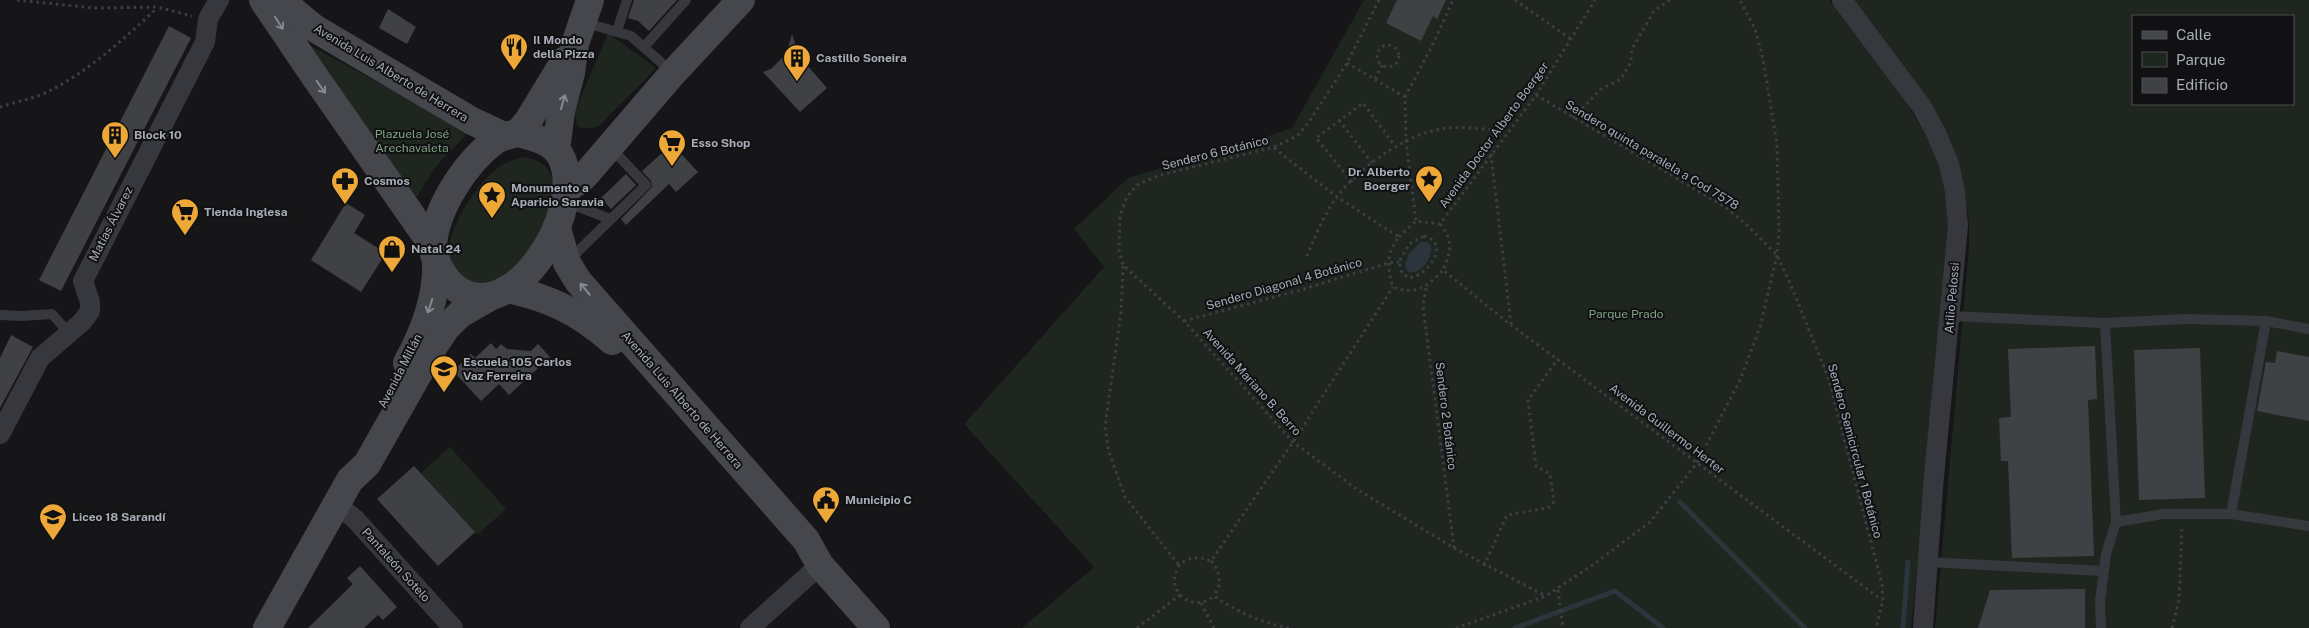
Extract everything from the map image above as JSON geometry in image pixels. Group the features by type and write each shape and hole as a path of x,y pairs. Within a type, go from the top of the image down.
{"main road":[{"path":"264,0 434,252 447,281 457,290 471,297 498,294 530,270 545,250 556,228 567,195 567,177 558,153 560,111 583,22"},
{"name":"Avenida Luis Alberto de Herrera","path":"284,0 291,9 314,28 472,121 511,135"},
{"path":"567,195 734,3"},
{"path":"434,252 441,212 453,192 480,154 511,135 533,113 583,22"},
{"path":"294,46 307,40 357,65 396,76"},
{"path":"511,135 539,139 558,153 593,146 638,114"},
{"name":"Avenida Luis Alberto de Herrera","path":"556,228 567,263 578,281 806,540 820,565 876,628"},
{"name":"Avenida Millán","path":"350,480 354,457 414,350 435,290 434,252"},
{"name":"Avenida Luis Alberto de Herrera","path":"498,294 550,301 579,314 613,342 796,549 820,565"},
{"name":"Avenida Millán","path":"267,628 350,480 366,464 446,328 460,314 498,294"}],"street":[{"name":"Matías Álvarez","path":"0,434 40,358 68,332 82,322 90,311 90,302 82,281 205,42 208,19 219,0"},
{"name":"Atilio Pelossi","path":"1842,0 1922,108 1936,133 1949,164 1955,191 1958,226 1923,628"},
{"name":"Pantaleón Sotelo","path":"336,504 355,519 453,628"},
{"path":"750,628 820,565"}],"lane":[{"path":"616,31 627,0"},
{"path":"644,47 686,0"},
{"path":"583,22 631,36 673,73"},
{"path":"567,263 646,185 610,147"},
{"path":"567,195 610,220"},
{"path":"1,318 52,314 68,332"},
{"path":"1950,316 2105,323 2186,319 2266,321 2309,329"},
{"path":"2230,514 2266,321"},
{"path":"2101,628 2100,601 2106,554 2116,522 2105,323"},
{"path":"2116,522 2163,514 2230,514 2309,526"},
{"path":"1928,562 1985,567 2104,571"}],"path":[{"path":"17,0 94,8 157,7 208,19"},
{"name":"Sendero 6 Botánico","path":"1123,266 1119,250 1120,215 1127,197 1137,185 1157,176 1274,147 1297,136 1309,122 1347,63 1379,0"},
{"path":"1211,561 1293,442 1393,287 1388,263 1389,252 1399,237 1416,221 1406,141 1405,97 1432,46 1453,0"},
{"path":"1516,0 1572,40"},
{"name":"Avenida Doctor Alberto Boerger","path":"1416,221 1440,224 1507,131 1536,95 1572,40 1595,0"},
{"path":"1573,118 1600,88 1621,79 1631,62 1632,49 1654,10 1670,0"},
{"path":"1456,628 1558,590 1650,522 1697,463 1740,380 1760,327 1777,255 1777,144 1762,54 1755,29 1740,0"},
{"path":"0,107 50,91 97,59 125,37 157,7"},
{"path":"1383,46 1393,47 1398,52 1397,62 1392,66 1382,65 1377,57 1378,51 1383,46"},
{"path":"1347,63 1405,97"},
{"path":"1375,79 1382,65"},
{"name":"Sendero quinta paralela a Cod 7578","path":"1536,95 1725,207 1747,225 1777,255"},
{"path":"1352,182 1316,138 1363,103 1395,146"},
{"path":"1340,120 1372,163"},
{"path":"1308,256 1315,234 1337,197 1372,163 1395,146 1423,134 1446,128 1507,131"},
{"path":"1274,147 1337,197 1399,237"},
{"path":"1491,154 1511,325"},
{"path":"1393,287 1411,292 1426,287 1443,270 1450,253 1449,234 1440,224"},
{"path":"1418,238 1430,238 1434,242 1435,256 1430,266 1422,274 1414,277 1405,276 1399,262 1406,248 1418,238"},
{"name":"Sendero Semicircular 1 Botánico","path":"1777,255 1828,377 1882,584 1883,600 1876,628"},
{"name":"Sendero Diagonal 4 Botánico","path":"1184,321 1304,289 1388,263 1399,262"},
{"path":"1123,266 1121,312 1105,427 1109,452 1125,497 1179,565"},
{"name":"Avenida Mariano B. Berro","path":"1123,266 1184,321 1293,442 1358,490 1484,566 1546,596"},
{"name":"Avenida Guillermo Herter","path":"1443,270 1511,325 1883,600"},
{"name":"Sendero 2 Botánico","path":"1426,287 1423,306 1454,548"},
{"path":"1484,566 1507,515 1548,508 1554,502 1550,474 1536,466 1528,400 1558,359"},
{"path":"2172,628 2179,600 2183,514"},
{"path":"1193,557 1202,557 1211,561 1217,568 1220,579 1214,596 1201,603 1193,603 1180,596 1175,588 1174,580 1179,565 1193,557"},
{"path":"1558,590 1563,628"},
{"path":"1137,628 1180,596"},
{"path":"1214,596 1231,608 1289,628"},
{"path":"1201,603 1214,628"}],"green space":[{"name":"Parque Prado","path":"1364,0 1830,0 1894,85 1923,130 1935,153 1944,177 1950,207 1941,342 1911,628 1022,628 1094,567 964,424 1104,267 1074,229 1128,178 1292,128"},
{"path":"1851,0 2309,0 2309,628 1935,628 1969,248 1969,220 1963,182"},
{"path":"608,33 656,68 600,125 593,128 581,128 577,125 574,113"},
{"name":"Plazuela José Arechavaleta","path":"309,45 465,130 465,136 437,165 414,201"},
{"path":"524,157 543,164 551,176 554,188 549,215 543,229 528,253 494,284 462,283 452,266 449,246 463,210 478,187 496,169 515,159"},
{"path":"450,447 506,509 477,535 421,473"}],"shaded area":[{"path":"1421,242 1431,245 1428,260 1422,268 1408,272 1405,265 1409,253"}],"building":[{"path":"634,0 677,0 649,31 638,21 628,18"},
{"path":"1397,0 1446,0 1437,19 1433,16 1421,41 1386,23"},
{"path":"388,9 416,27 407,44 379,28"},
{"name":"Block 10","path":"169,26 191,38 61,291 39,280"},
{"name":"Castillo Soneira","path":"792,34 799,56 827,88 800,112 763,72 771,69 786,54"},
{"name":"Esso Shop","path":"672,144 698,172 676,192 669,184 626,225 621,219 652,187 651,181 642,171"},
{"path":"626,174 636,185 611,209 601,198"},
{"path":"346,203 365,215 354,233 386,253 361,292 311,260"},
{"path":"11,335 33,347 0,408 0,358"},
{"path":"491,343 496,349 501,344 507,349 531,351 538,344 550,357 509,395 499,384 481,401 453,371 471,354 475,358"},
{"path":"2095,346 2097,399 2088,400 2094,556 2012,558 2008,461 2001,461 1999,418 2011,417 2008,349"},
{"path":"2200,348 2205,498 2139,500 2134,350"},
{"path":"2277,351 2309,357 2309,421 2257,411 2266,362 2275,363"},
{"path":"414,466 475,532 438,566 377,499"},
{"path":"360,566 397,607 383,620 378,615 364,628 308,628 353,584 347,578"},
{"path":"2085,589 2085,628 1978,628 1990,590"}],"waterway":[{"path":"1680,502 1805,628"},
{"path":"1903,628 1908,562"},
{"path":"1515,628 1615,591 1663,628"}],"place":[{"name":"Il Mondo della Pizza","path":"514,71"},
{"name":"Castillo Soneira","path":"797,82"},
{"name":"Block 10","path":"115,159"},
{"name":"Esso Shop","path":"672,167"},
{"name":"Dr. Alberto Boerger","path":"1429,203"},
{"name":"Cosmos","path":"345,205"},
{"name":"Monumento a Aparicio Saravia","path":"492,219"},
{"name":"Tienda Inglesa","path":"185,236"},
{"name":"Natal 24","path":"392,273"},
{"name":"Escuela 105 Carlos Vaz Ferreira","path":"444,393"},
{"name":"Municipio C","path":"826,524"},
{"name":"Liceo 18 Sarandí","path":"53,541"}]}
